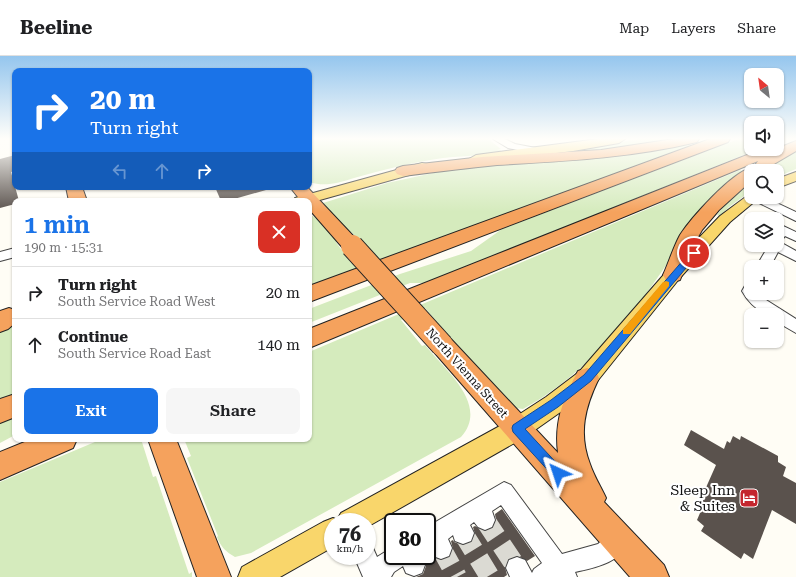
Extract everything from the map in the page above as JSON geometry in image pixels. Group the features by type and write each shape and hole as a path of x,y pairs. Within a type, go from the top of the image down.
{"highway":[{"path":"403,171 470,163"},
{"path":"312,293 658,163"},
{"path":"312,338 741,163"},
{"path":"673,275 684,246 695,226 744,178"},
{"name":"North Vienna Street","path":"312,205 350,244 652,577"},
{"path":"587,378 577,393 571,412 570,440 572,460 583,485 614,534"},
{"path":"0,410 12,406"},
{"path":"0,466 56,442"},
{"path":"163,442 214,577"}],"main road":[{"path":"302,195 403,171 443,163"},
{"path":"784,181 796,176"},
{"path":"366,513 517,428 554,404 587,378 673,275 726,219 745,204"},
{"path":"252,577 324,537"}],"street":[{"path":"769,204 796,217"},
{"path":"784,230 796,237"},
{"path":"784,250 796,257"},
{"path":"0,257 12,253"},
{"path":"756,300 796,327"},
{"path":"436,539 481,514 504,492 555,573 604,554 614,534"},
{"path":"369,565 375,577"},
{"path":"378,577 385,565"}],"green space":[{"path":"312,163 415,163 387,169 337,183 312,182"},
{"path":"507,163 642,163 312,286 312,216 318,219 338,241 336,242 351,263 374,254 351,232 349,233 323,203 387,183 447,170"},
{"path":"674,163 723,163 427,283 410,283 312,322 312,308 400,274 471,251 502,229"},
{"path":"796,163 796,169 784,174 784,164 775,164"},
{"path":"740,170 743,171 705,210 638,305 610,339 560,385 523,409 516,408 471,362 425,308 401,320 422,346 425,345 448,370 463,392 468,403 470,414 468,426 461,437 251,553 235,557 226,551 220,544 187,458 191,456 185,442 312,442 312,351"},
{"path":"744,186 744,196 720,216 717,215 727,202"},
{"path":"12,324 12,397 0,401 0,331"},
{"path":"12,417 12,437 0,443 0,422"},
{"path":"95,442 142,442 153,477 156,476 189,574 192,572 192,577 0,577 0,482"}],"building":[{"path":"0,163 12,163 12,190 16,190 18,198 12,198 12,205 0,208"},
{"path":"216,190 266,190 238,198 220,198"},
{"name":"Sleep Inn & Suites","path":"691,430 724,449 727,441 730,443 733,436 740,440 741,436 778,456 778,462 786,467 783,476 796,483 796,524 772,510 753,559 744,553 741,559 701,531 704,526 697,520 700,513 696,510 716,465 684,445"},
{"path":"502,509 535,556 527,561 518,556 508,559 505,567 507,575 504,577 416,577 423,574 426,565 436,565 436,558 440,560 450,557 453,549 451,541 453,540 454,542 462,545 472,542 475,534 473,527 475,526 484,531 493,528 496,521 495,514"}],"tunnel":[{"path":"485,520 517,568"},
{"path":"463,533 490,577"},
{"path":"441,548 457,577"}],"slow traffic":[{"path":"627,332 666,284"}],"place":[{"name":"Sleep Inn & Suites","path":"749,498"}],"route":[{"path":"558,473 517,428 554,404 587,378 673,275 694,253"}]}
